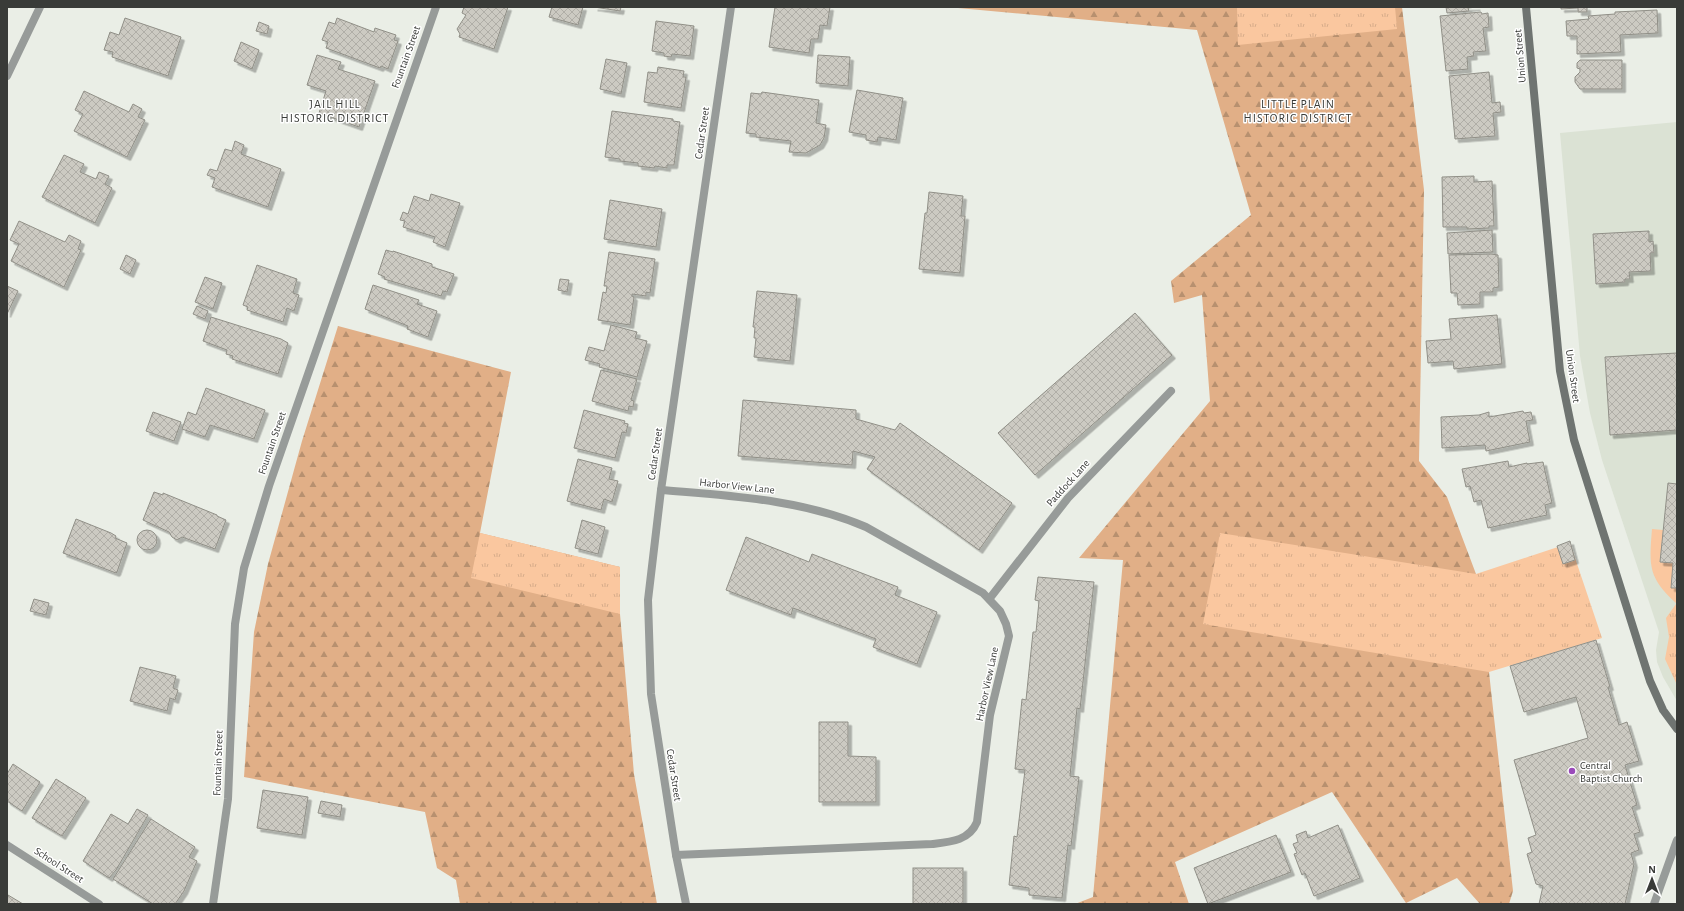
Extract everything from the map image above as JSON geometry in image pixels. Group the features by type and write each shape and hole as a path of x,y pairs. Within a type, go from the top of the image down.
{"main road":[{"name":"Union Street","path":"1526,7 1560,371 1566,408 1582,465 1650,681 1663,710 1677,729"}],"street":[{"path":"7,76 40,7"},
{"name":"Fountain Street","path":"214,904 228,799 235,624 244,568 269,486 436,7"},
{"name":"Cedar Street","path":"686,904 676,855 651,694 648,600 661,490 731,7"},
{"name":"Paddock Lane","path":"990,598 1068,498 1171,391"},
{"name":"Harbor View Lane","path":"661,490 776,501 806,507 849,520 866,527 977,589 990,598 1000,611 1006,624 1008,636 990,715 977,822 974,829 968,834 951,842 932,844 676,855"},
{"path":"1654,904 1677,840"},
{"name":"School Street","path":"7,845 99,904"}],"shaded area":[{"path":"1677,122 1677,701 1663,677 1657,662 1656,650 1659,632 1602,460 1590,413 1580,356 1560,133"}],"green space":[{"path":"947,7 1402,7 1424,190 1419,461 1447,497 1476,574 1489,672 1513,891 1509,904 1480,904 1457,878 1406,903 1332,792 1175,862 1189,904 1075,904 1093,897 1123,560 1079,558 1210,401 1202,295 1174,303 1171,281 1251,215 1197,30"},
{"path":"1237,7 1395,7 1397,29 1238,45"},
{"path":"338,326 511,372 480,533 620,567 620,614 634,774 657,904 460,904 456,880 437,868 425,812 244,777 254,632 268,564 302,441"},
{"path":"1652,529 1663,530 1660,562 1673,563 1671,587 1677,588 1677,604 1660,587 1652,571"},
{"path":"480,533 620,567 620,614 471,578"},
{"path":"1220,533 1476,574 1570,543 1602,638 1489,672 1203,624"},
{"path":"1676,604 1677,685 1665,659 1669,637 1666,618"}],"building":[{"path":"464,7 508,7 494,49 459,37 460,34 457,29 466,15 462,13"},
{"path":"552,7 583,7 578,25 549,17"},
{"path":"594,7 621,7 620,11"},
{"path":"775,7 830,7 827,26 820,25 818,39 811,39 809,53 769,47"},
{"path":"1446,7 1477,7 1468,8 1469,11 1447,13"},
{"path":"1561,7 1587,7 1587,12 1578,12 1578,8 1561,9"},
{"path":"1657,10 1658,33 1620,35 1621,52 1577,54 1577,36 1567,36 1566,21 1589,19 1588,16 1615,14 1615,12"},
{"path":"1481,12 1482,14 1488,13 1489,27 1483,28 1486,51 1473,52 1474,56 1467,57 1468,69 1446,71 1440,16"},
{"path":"125,18 181,37 168,76 112,57 113,52 104,50 110,32 119,35"},
{"path":"337,18 374,32 375,28 396,35 394,40 398,41 388,69 381,66 380,68 326,48 328,42 322,40 329,22 335,24"},
{"path":"656,21 694,26 690,56 672,54 671,57 664,56 664,53 652,51"},
{"path":"259,22 269,26 267,34 256,31"},
{"path":"241,42 259,50 252,69 234,61"},
{"path":"317,55 341,62 338,69 375,81 359,127 319,113 326,91 307,85"},
{"path":"818,55 850,57 848,86 816,83"},
{"path":"606,59 627,63 621,94 600,89"},
{"path":"1580,60 1622,60 1622,89 1580,89 1575,82 1575,77 1580,72 1580,69 1577,68 1577,63"},
{"path":"658,67 684,71 683,77 686,77 681,108 644,102 648,72 657,73"},
{"path":"1489,72 1492,103 1500,102 1501,112 1493,113 1495,136 1455,139 1449,76"},
{"path":"857,90 903,98 896,140 878,137 877,142 866,140 866,135 849,132"},
{"path":"84,91 129,112 133,104 142,109 138,117 145,120 127,157 74,131 83,114 75,110"},
{"path":"762,92 819,100 816,123 826,125 824,138 820,145 806,153 789,152 791,141 756,137 756,134 746,133 751,93 761,94"},
{"path":"612,111 673,119 673,121 680,122 674,165 667,165 667,168 655,166 654,168 638,166 638,163 620,161 620,159 605,157"},
{"path":"235,141 244,145 241,154 281,169 268,207 212,187 215,178 207,175 210,169 217,171 225,149 232,151"},
{"path":"64,155 84,164 80,172 96,179 99,172 109,176 105,184 112,188 95,223 42,197"},
{"path":"1474,176 1474,182 1492,181 1494,226 1489,226 1489,228 1467,229 1467,227 1443,227 1442,177"},
{"path":"929,192 963,196 961,216 965,216 960,273 919,269 925,213 927,213"},
{"path":"431,194 460,203 445,247 433,242 435,237 403,227 405,221 400,220 403,212 408,214 414,196 429,201"},
{"path":"610,200 662,209 656,247 604,239"},
{"path":"19,221 65,242 69,235 81,241 78,249 81,250 64,287 11,261 19,244 10,240"},
{"path":"1492,230 1493,252 1448,254 1447,233"},
{"path":"1649,231 1649,242 1653,241 1654,253 1650,253 1651,271 1629,272 1630,279 1625,279 1625,282 1596,284 1593,234"},
{"path":"386,250 432,264 432,267 454,274 447,292 443,291 441,296 384,279 385,277 378,274"},
{"path":"609,252 655,259 650,293 646,292 646,296 632,294 634,297 630,325 598,320 603,292 606,293 607,286 604,286"},
{"path":"126,255 136,260 130,274 120,269"},
{"path":"1449,255 1498,255 1499,287 1493,288 1493,292 1480,292 1480,304 1458,305 1457,293 1451,293"},
{"path":"257,265 297,279 293,293 299,295 294,311 287,308 283,322 247,310 248,307 243,305"},
{"path":"205,277 222,283 213,309 195,302"},
{"path":"560,279 569,280 567,292 558,290"},
{"path":"373,285 419,300 417,304 437,311 428,337 407,329 408,326 365,309"},
{"path":"7,286 18,291 7,314"},
{"path":"757,291 797,295 790,361 754,357 756,338 754,338 755,327 753,327"},
{"path":"197,306 208,311 205,319 193,314"},
{"path":"1135,313 1172,355 1035,475 998,433"},
{"path":"1497,315 1502,364 1454,369 1453,361 1428,363 1426,341 1451,339 1449,319"},
{"path":"211,317 281,339 288,343 278,374 232,359 233,356 226,354 227,350 203,341"},
{"path":"611,325 637,332 635,338 647,341 637,377 599,367 600,364 585,360 589,347 604,351"},
{"path":"1677,353 1677,430 1610,435 1605,357"},
{"path":"601,370 637,379 631,400 634,401 633,407 629,406 628,411 592,401"},
{"path":"206,388 265,410 254,439 210,425 205,437 182,429 188,412 196,415"},
{"path":"743,400 856,410 856,419 895,430 900,423 1012,503 979,550 867,469 875,457 853,451 852,465 738,456"},
{"path":"584,410 625,421 624,423 628,424 626,433 622,432 615,458 574,448"},
{"path":"1523,411 1524,413 1531,412 1533,420 1526,421 1530,442 1486,451 1485,445 1442,448 1441,417 1479,415 1489,412 1489,417"},
{"path":"153,412 181,422 174,441 146,431"},
{"path":"578,459 612,468 609,479 618,481 612,502 604,499 601,510 567,501"},
{"path":"1508,461 1509,467 1527,463 1543,462 1552,503 1545,505 1547,515 1488,528 1481,500 1474,502 1470,486 1466,487 1462,469"},
{"path":"1668,483 1677,484 1677,588 1671,588 1673,563 1660,562"},
{"path":"154,492 163,495 163,493 226,520 215,549 182,537 177,540 172,537 169,532 143,520"},
{"path":"76,519 111,533 116,536 115,538 127,543 116,573 63,553"},
{"path":"582,520 605,527 598,554 575,548"},
{"path":"147,530 154,533 157,540 154,547 147,550 140,547 137,540 140,533"},
{"path":"746,537 809,562 812,554 898,587 895,595 937,612 917,664 873,647 876,639 793,608 791,615 726,590"},
{"path":"1570,541 1575,560 1563,564 1557,546"},
{"path":"1038,577 1094,582 1080,709 1077,708 1070,776 1079,777 1071,846 1068,845 1062,898 1029,895 1029,888 1009,885 1014,836 1017,837 1025,770 1015,769 1022,699 1026,700 1033,632 1036,632 1039,601 1035,600"},
{"path":"34,599 49,603 46,615 30,611"},
{"name":"Central Baptist Church","path":"1596,640 1610,687 1608,687 1619,725 1627,722 1639,761 1625,765 1637,805 1632,807 1640,832 1634,834 1639,850 1631,853 1634,864 1625,904 1539,904 1543,886 1536,884 1527,854 1532,852 1528,838 1536,835 1514,760 1588,738 1576,697 1524,712 1510,666"},
{"path":"140,667 176,676 173,688 178,690 175,700 170,698 167,711 130,701"},
{"path":"819,722 848,722 848,756 876,757 876,802 819,802"},
{"path":"13,764 40,782 22,811 7,801 7,774"},
{"path":"56,779 86,798 62,836 32,818"},
{"path":"263,790 308,797 302,835 257,828"},
{"path":"321,801 342,805 340,817 318,813"},
{"path":"137,809 148,815 116,870 109,878 83,861 111,814 128,824"},
{"path":"151,819 195,847 189,857 197,861 184,891 175,904 153,904 113,879"},
{"path":"1338,825 1360,878 1314,896 1305,873 1302,875 1294,854 1297,853 1293,844 1298,842 1296,835 1306,831 1308,838"},
{"path":"1276,835 1291,872 1208,904 1194,868"},
{"path":"913,868 963,868 963,904 913,904"},
{"path":"8,895 23,904 7,904"}],"place":[{"name":"Central Baptist Church","path":"1572,771"}],"district":[{"name":"JAIL HILL HISTORIC DISTRICT","path":"335,111"},
{"name":"LITTLE PLAIN HISTORIC DISTRICT","path":"1298,111"}]}
